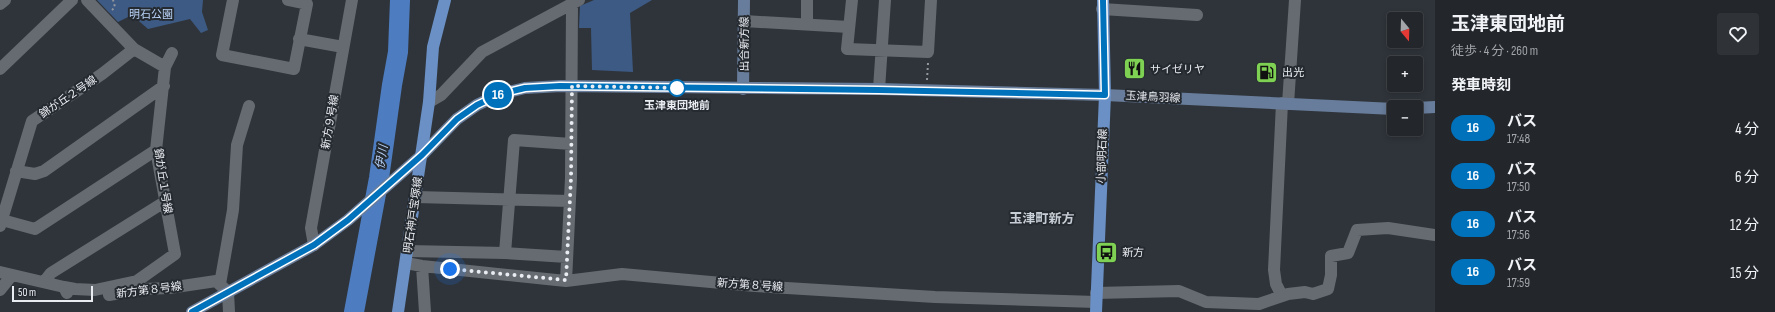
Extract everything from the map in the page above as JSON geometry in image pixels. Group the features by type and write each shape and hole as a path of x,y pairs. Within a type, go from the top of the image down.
{"main road":[{"name":"明石神戸宝塚線","path":"398,312 429,102 433,47 445,0"},
{"name":"小部明石線","path":"1096,302 1105,95 1103,5"}],"street":[{"path":"0,4 5,0"},
{"path":"0,69 72,0"},
{"path":"87,0 134,49 165,67 172,53"},
{"path":"233,0 222,55 294,69 307,4 288,0"},
{"name":"新方９号線","path":"314,245 311,228 352,0"},
{"name":"出合新方線","path":"743,89 744,0"},
{"path":"807,0 807,24"},
{"path":"852,0 847,49 928,52 931,0"},
{"path":"878,90 885,0"},
{"path":"1282,296 1276,284 1274,270 1285,104 1294,0"},
{"path":"429,102 441,95 482,52 576,2"},
{"path":"566,280 576,2"},
{"path":"1103,5 1197,15"},
{"path":"744,21 849,27"},
{"path":"299,39 343,47"},
{"name":"錦が丘２号線","path":"1,223 32,121 102,74 134,49"},
{"name":"錦が丘１号線","path":"64,287 96,290 137,281 175,254 156,150 165,67"},
{"path":"16,171 35,174 44,171 164,86"},
{"name":"玉津鳥羽線","path":"192,312 224,288 314,245 348,220 422,155 457,119 500,94 525,88 572,86 1105,95 1387,109"},
{"path":"232,312 224,288 233,210 237,145 249,106"},
{"path":"1423,108 1435,107"},
{"path":"505,253 514,140 571,144"},
{"path":"1,223 35,229 156,150"},
{"path":"416,197 509,198 570,201"},
{"path":"44,282 51,273 166,201"},
{"name":"新方第８号線","path":"406,263 422,266 566,280 622,274 755,286 935,297 1096,302 1179,292 1206,302 1259,304 1282,296 1305,292 1313,294 1328,289 1331,275 1331,256 1348,253 1357,230 1388,228 1435,235"},
{"path":"408,250 505,253 567,257"},
{"path":"422,266 425,312"},
{"path":"0,290 6,273"},
{"name":"新方第８号線","path":"6,273 64,287 67,293 97,298 144,289 169,288 216,281 224,288"}],"path":[{"path":"113,0 115,6"},
{"path":"926,91 928,52"}],"green space":[{"name":"明石公園","path":"97,0 203,0 202,12 208,30 201,33 190,19 148,29 132,15 118,22"},
{"path":"594,0 652,0 630,13 633,72 592,70 591,28 579,28 580,6"}],"waterway":[{"name":"伊川","path":"354,312 379,178 398,52 400,0"}],"bus line":[{"name":"16","path":"192,312 314,245 348,220 422,155 457,119 477,105 500,94 525,88 560,86 878,90 1105,95 1103,0"}],"place":[{"name":"サイゼリヤ","path":"1134,69"},
{"name":"出光","path":"1266,72"},
{"name":"玉津東団地前","path":"677,88"},
{"name":"新方","path":"1107,252"}],"district":[{"name":"玉津町新方","path":"1042,219"}],"route":[{"path":"450,269 566,280 571,178 572,86 681,88 677,88"}]}
